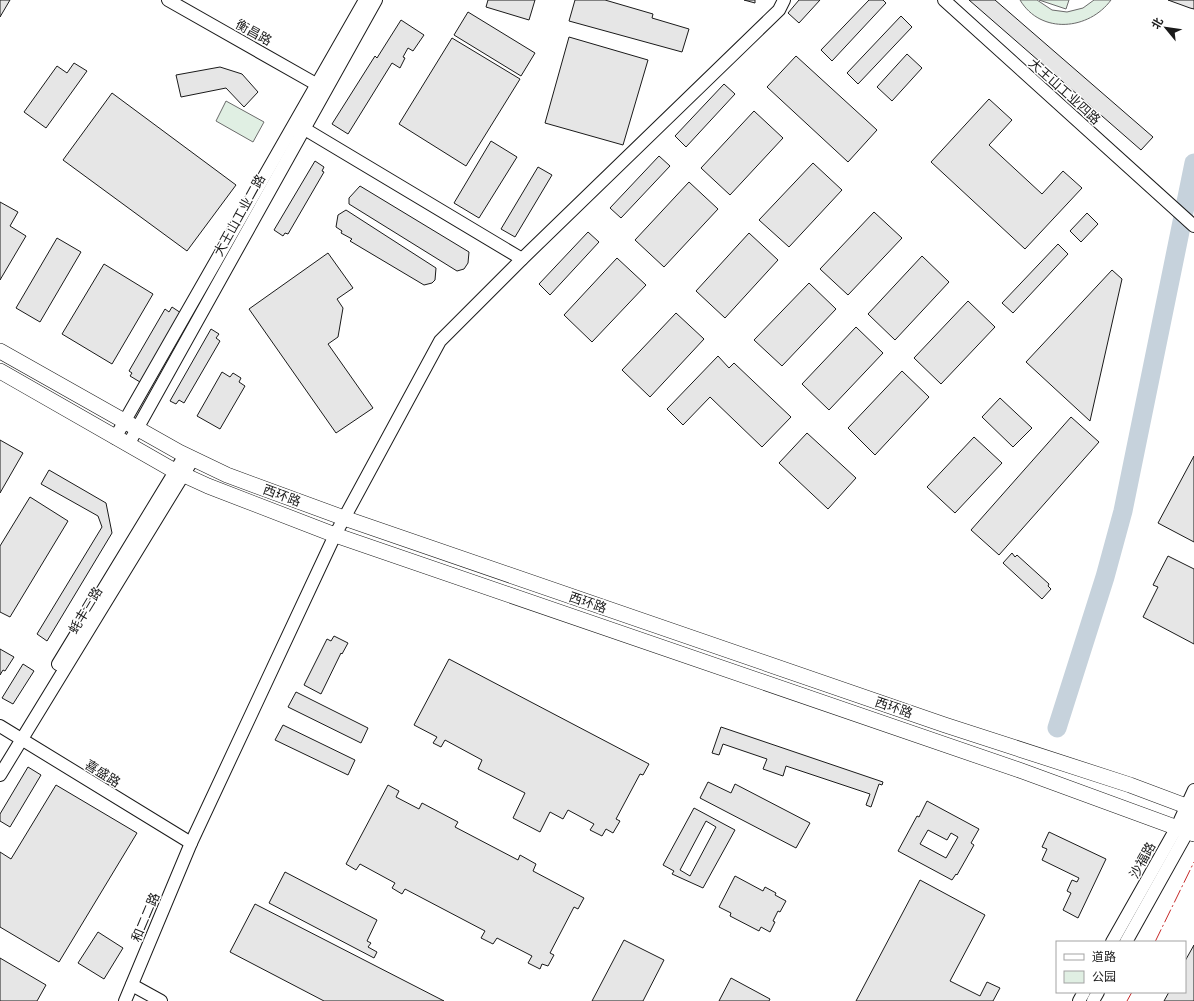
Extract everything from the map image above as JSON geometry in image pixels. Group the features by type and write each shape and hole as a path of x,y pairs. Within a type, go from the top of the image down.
{"main road":[{"name":"西环路","path":"0,351 130,425 189,457 227,475 344,518 945,725 1130,785 1191,810"},
{"name":"西环路","path":"0,371 179,473 208,486 335,535 1022,771 1186,831"}],"street":[{"name":"大王山工业二路","path":"322,87 366,0"},
{"name":"大王山工业二路","path":"122,441 300,125 376,0"},
{"name":"和二二路","path":"125,1001 191,843 335,535 440,341 522,259 779,10 784,0"},
{"name":"大王山工业四路","path":"944,0 1194,226"},
{"name":"衡昌路","path":"173,1 322,87"},
{"path":"300,125 522,259"},
{"name":"蚝丰三路","path":"0,775 19,737 189,457"},
{"name":"喜盛路","path":"0,726 191,843"},
{"name":"蚝丰三路","path":"0,760 19,737"},
{"name":"沙福路","path":"1127,941 1186,831 1194,790"},
{"name":"沙福路","path":"1113,941 1186,831"},
{"path":"132,985 161,1001"}],"green space":[{"path":"1020,0 1037,0 1052,10 1067,12 1083,8 1094,0 1111,0 1102,10 1090,18 1065,24 1052,23 1040,19 1029,11"},
{"path":"1039,0 1069,0 1066,9"},
{"path":"226,101 264,122 253,142 216,121"}],"building":[{"path":"0,0 10,0 0,17"},
{"path":"488,0 535,0 529,20 486,7"},
{"path":"575,0 605,0 653,14 652,18 689,29 682,52 569,21"},
{"path":"744,0 755,0 755,3"},
{"path":"799,0 820,0 799,23 788,13"},
{"path":"869,0 883,0 886,3 832,61 821,50"},
{"path":"969,0 995,0 1153,137 1141,150"},
{"path":"1168,0 1194,0 1194,9 1190,8"},
{"path":"468,12 535,53 521,76 454,35"},
{"path":"901,16 912,27 858,84 847,73"},
{"path":"401,20 424,35 413,51 408,48 403,57 405,58 400,68 392,63 348,134 332,124 375,56 377,58"},
{"path":"569,37 648,60 623,145 545,123"},
{"path":"452,38 520,79 466,166 399,124"},
{"path":"907,54 922,68 892,101 877,87"},
{"path":"796,56 877,130 848,162 767,87"},
{"path":"74,63 87,71 46,128 24,112 57,66 67,73"},
{"path":"220,67 242,74 258,92 244,107 226,88 181,97 176,75"},
{"path":"724,84 735,94 686,147 675,136"},
{"path":"112,93 236,185 187,251 63,160"},
{"path":"989,99 1012,120 989,145 1042,194 1063,171 1082,188 1025,249 931,162"},
{"path":"754,111 783,138 730,195 701,168"},
{"path":"491,141 517,157 479,218 454,203"},
{"path":"659,156 670,166 621,218 610,208"},
{"path":"315,161 324,167 322,171 324,172 288,234 285,233 283,236 274,230"},
{"path":"813,163 842,190 789,247 759,220"},
{"path":"538,167 552,175 515,237 501,229"},
{"path":"689,182 718,209 664,267 635,240"},
{"path":"360,186 469,252 468,263 464,269 457,271 349,204 349,198"},
{"path":"0,202 18,212 10,226 26,236 0,280"},
{"path":"346,210 436,268 435,280 432,283 424,285 350,241 352,239 341,233 342,231 336,227 338,215"},
{"path":"874,212 902,238 848,295 820,269"},
{"path":"1087,213 1098,224 1081,242 1070,231"},
{"path":"588,232 599,242 550,295 539,284"},
{"path":"749,233 778,260 725,318 696,291"},
{"path":"57,238 81,252 40,322 16,308"},
{"path":"1058,244 1068,254 1013,313 1002,303"},
{"path":"328,253 353,288 337,299 343,308 338,337 328,344 373,408 336,433 249,309"},
{"path":"922,256 949,282 895,340 868,314"},
{"path":"617,258 646,285 592,342 564,315"},
{"path":"104,264 153,294 112,364 62,334"},
{"path":"1112,270 1122,279 1090,421 1026,362"},
{"path":"809,283 836,309 782,366 754,340"},
{"path":"968,301 995,327 941,384 914,358"},
{"path":"172,307 181,313 140,382 130,376 132,373 129,371 165,309 169,312"},
{"path":"676,313 704,339 650,397 622,370"},
{"path":"856,327 883,353 829,410 802,384"},
{"path":"211,329 219,334 216,338 220,341 184,403 179,400 176,404 170,401"},
{"path":"718,356 729,368 734,363 791,417 762,447 710,397 683,425 667,409"},
{"path":"902,371 929,397 875,455 848,428"},
{"path":"222,372 230,377 233,373 241,378 239,382 245,386 220,429 197,416"},
{"path":"1000,398 1032,428 1013,447 982,417"},
{"path":"1071,417 1099,442 999,555 971,530"},
{"path":"807,433 856,478 828,509 779,463"},
{"path":"974,437 1002,463 955,513 927,487"},
{"path":"0,440 23,453 0,493"},
{"path":"1194,456 1194,542 1158,523"},
{"path":"49,470 106,503 112,533 47,641 37,634 102,527 98,516 41,484"},
{"path":"30,497 68,521 10,617 0,612 0,546"},
{"path":"1012,553 1015,557 1017,555 1049,584 1048,586 1051,589 1042,599 1003,563"},
{"path":"1168,556 1194,569 1194,644 1143,617 1158,587 1153,585"},
{"path":"334,636 348,643 342,654 341,653 321,694 304,685 327,639 331,641"},
{"path":"0,649 14,657 5,671 3,670 0,675"},
{"path":"449,659 649,764 643,775 640,774 616,819 620,821 613,833 606,829 602,836 590,830 594,824 568,810 563,819 550,812 540,832 513,818 525,793 478,769 482,760 445,740 441,747 433,743 437,737 414,725"},
{"path":"23,664 34,671 13,704 2,698"},
{"path":"296,692 368,728 361,743 288,707"},
{"path":"283,725 355,760 348,775 275,740"},
{"path":"721,727 883,782 882,785 879,784 871,807 866,805 870,794 786,766 783,776 763,769 767,759 723,744 719,755 712,753"},
{"path":"28,767 41,775 10,827 0,821 0,814"},
{"path":"708,782 731,793 735,784 810,823 796,848 700,798"},
{"path":"56,785 137,833 59,962 0,927 0,852 11,859"},
{"path":"388,785 399,791 396,797 419,809 422,803 458,822 455,827 518,860 520,855 536,864 533,871 584,898 578,909 574,907 550,953 554,955 548,966 542,964 540,969 528,963 532,956 497,938 493,944 481,938 485,931 405,889 402,894 392,888 395,883 360,864 356,870 346,864"},
{"path":"927,801 979,829 971,843 974,845 957,875 956,874 952,880 898,851 917,816 919,817","holes":["928,830 947,840 951,833 958,837 946,858 920,844"]},
{"path":"694,808 735,830 703,888 672,874 674,871 663,865","holes":["706,821 716,827 690,876 680,870"]},
{"path":"1049,832 1106,859 1078,918 1063,910 1071,893 1067,891 1072,880 1077,882 1079,878 1042,860 1047,849 1042,847"},
{"path":"285,872 377,920 367,941 371,943 368,947 377,952 374,958 269,903"},
{"path":"735,876 763,891 765,887 786,901 780,912 778,911 770,932 761,927 759,931 730,916 731,913 719,907"},
{"path":"920,880 985,915 950,981 980,996 987,982 1000,988 993,1001 856,1001"},
{"path":"255,904 444,1001 324,1001 230,952"},
{"path":"98,932 123,948 104,979 78,963"},
{"path":"624,940 664,960 643,1001 592,1001"},
{"path":"1194,945 1194,1001 1164,1001 1168,993 1186,993 1186,959"},
{"path":"0,958 46,985 37,1001 0,1001"},
{"path":"731,978 770,999 769,1001 719,1001"}],"waterway":[{"path":"1057,728 1105,577 1123,511 1194,163"}],"power":[{"path":"1155,941 1194,862"},
{"path":"1127,1001 1131,993"}]}
